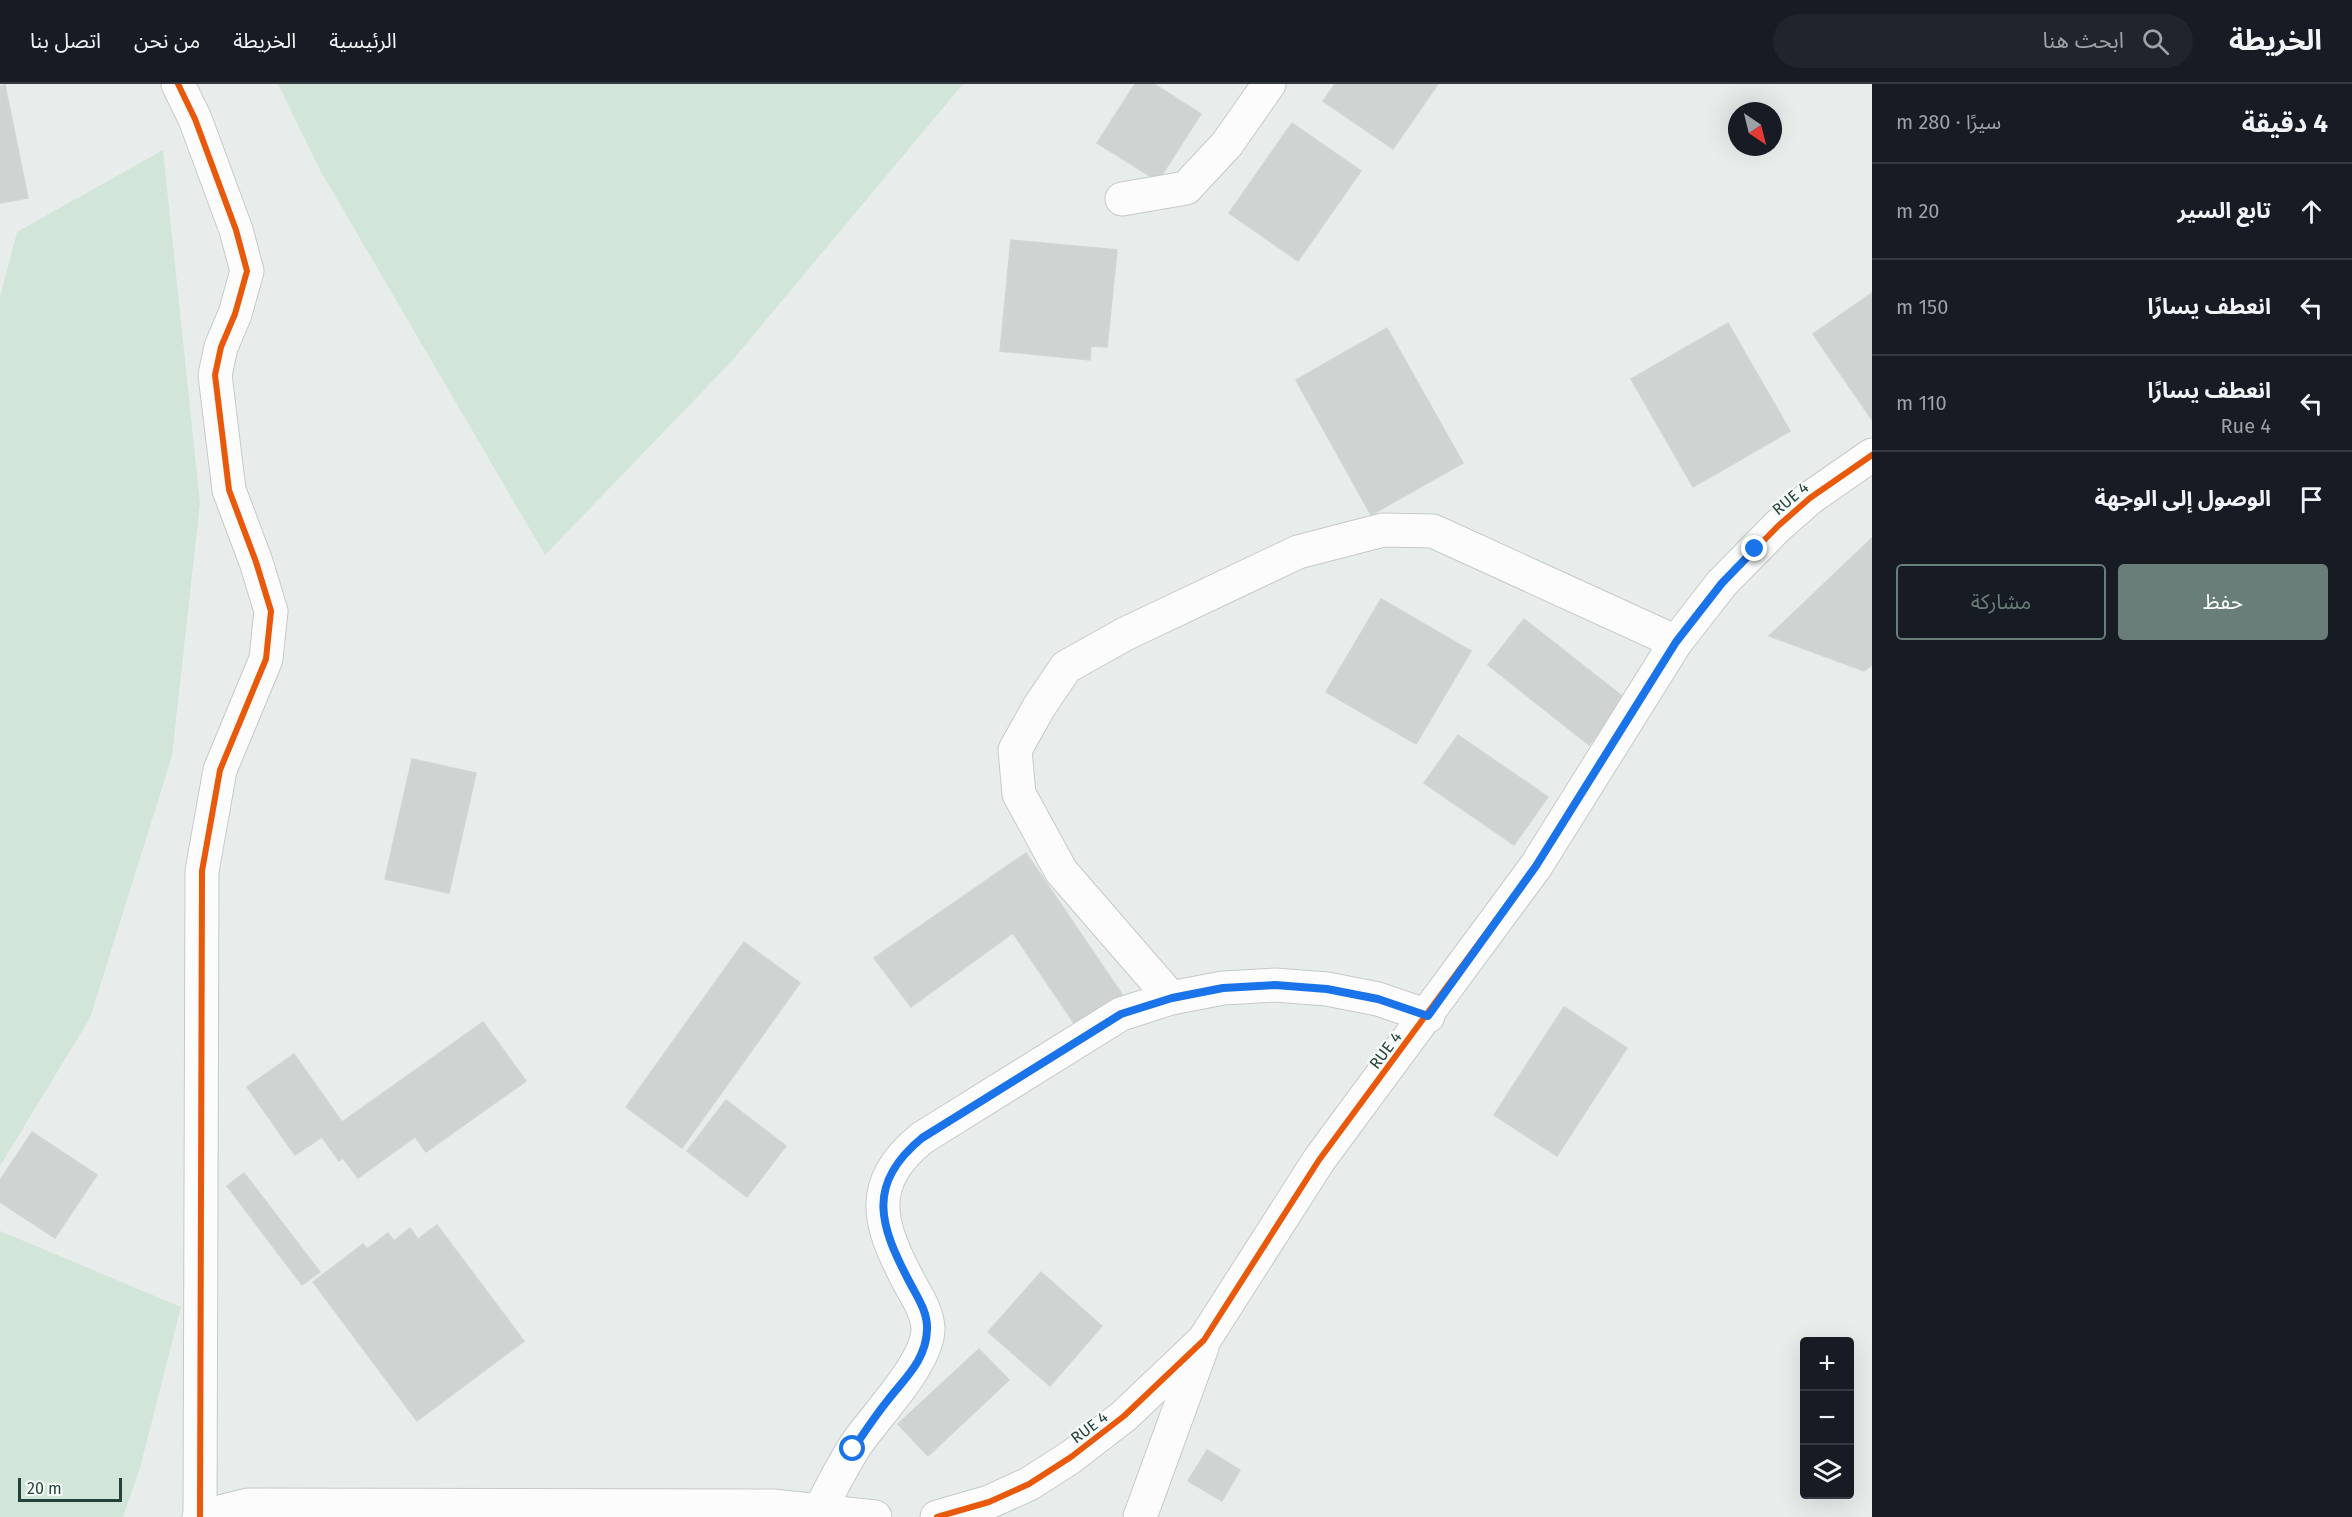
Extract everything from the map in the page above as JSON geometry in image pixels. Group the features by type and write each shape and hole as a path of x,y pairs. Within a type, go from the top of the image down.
{"street":[{"path":"178,84 200,130 236,231 247,271 221,347 215,375 230,490 271,611 266,659 220,770 202,871 199,1516 259,1505 585,1504 773,1506 875,1517"},
{"path":"1122,199 1186,188 1227,144 1269,84"},
{"name":"RUE 4","path":"937,1517 989,1502 1029,1484 1071,1457 1124,1416 1204,1340 1319,1160 1428,1016 1536,866 1676,642 1722,583 1778,525 1810,498 1872,455"},
{"path":"1172,998 1061,871 1019,794 1015,750 1066,667 1125,634 1298,552 1383,530 1433,531 1676,642"},
{"path":"820,1510 853,1449 916,1366 925,1348 928,1328 924,1309 891,1247 883,1223 882,1198 889,1174 903,1154 922,1138 1121,1014 1172,998 1223,988 1275,985 1327,989 1378,999 1428,1016"},
{"path":"1140,1517 1204,1340"}],"green space":[{"path":"278,84 963,84 731,362 545,555 320,170"},
{"path":"163,150 200,503 172,756 90,1018 0,1166 0,297 17,232"},
{"path":"0,1231 181,1307 140,1468 123,1517 0,1517"}],"building":[{"path":"1135,84 1154,84 1201,114 1158,181 1097,143"},
{"path":"1335,84 1438,84 1393,149 1323,101"},
{"path":"5,85 28,198 0,203 0,86"},
{"path":"1292,123 1361,171 1298,261 1229,213"},
{"path":"1011,240 1117,250 1107,347 1091,346 1090,360 1000,351"},
{"path":"1872,293 1872,420 1813,334"},
{"path":"1728,323 1790,431 1693,487 1631,379"},
{"path":"1387,328 1463,463 1371,515 1296,380"},
{"path":"1872,538 1872,665 1864,671 1769,636"},
{"path":"1381,599 1471,651 1416,744 1326,692"},
{"path":"1524,619 1626,699 1589,745 1488,665"},
{"path":"1458,735 1548,797 1514,845 1424,783"},
{"path":"412,759 476,773 449,893 385,879"},
{"path":"1026,853 1128,1003 1082,1035 1013,933 911,1007 874,958"},
{"path":"744,942 800,983 682,1148 626,1107"},
{"path":"1564,1007 1627,1048 1557,1156 1494,1115"},
{"path":"483,1022 526,1081 426,1152 415,1137 358,1178 343,1158 339,1161 322,1137 295,1155 247,1087 294,1054 342,1122"},
{"path":"726,1100 786,1146 747,1197 687,1151"},
{"path":"32,1132 97,1175 55,1238 0,1202 0,1180"},
{"path":"244,1173 320,1272 302,1285 227,1186"},
{"path":"437,1225 524,1341 417,1421 313,1282 363,1244 367,1249 388,1233 394,1241 410,1228 418,1239"},
{"path":"1041,1272 1102,1326 1050,1386 988,1332"},
{"path":"979,1349 1009,1380 928,1456 898,1424"},
{"path":"1207,1450 1240,1470 1222,1501 1188,1481"}],"cycle path":[{"path":"178,84 195,119 236,230 247,271 235,314 221,347 215,375 229,490 256,562 271,611 266,659 220,770 202,871 200,1516"},
{"path":"937,1517 989,1502 1029,1484 1071,1457 1124,1416 1204,1340 1319,1160 1536,866 1676,642 1722,583 1778,526 1810,498 1872,455"}],"route":[{"path":"853,1449 893,1393 916,1366 925,1348 928,1328 924,1309 891,1247 883,1223 882,1198 889,1174 903,1154 922,1138 1121,1014 1172,998 1223,988 1275,985 1327,989 1378,999 1428,1016 1536,866 1676,642 1722,583 1755,549"}]}
